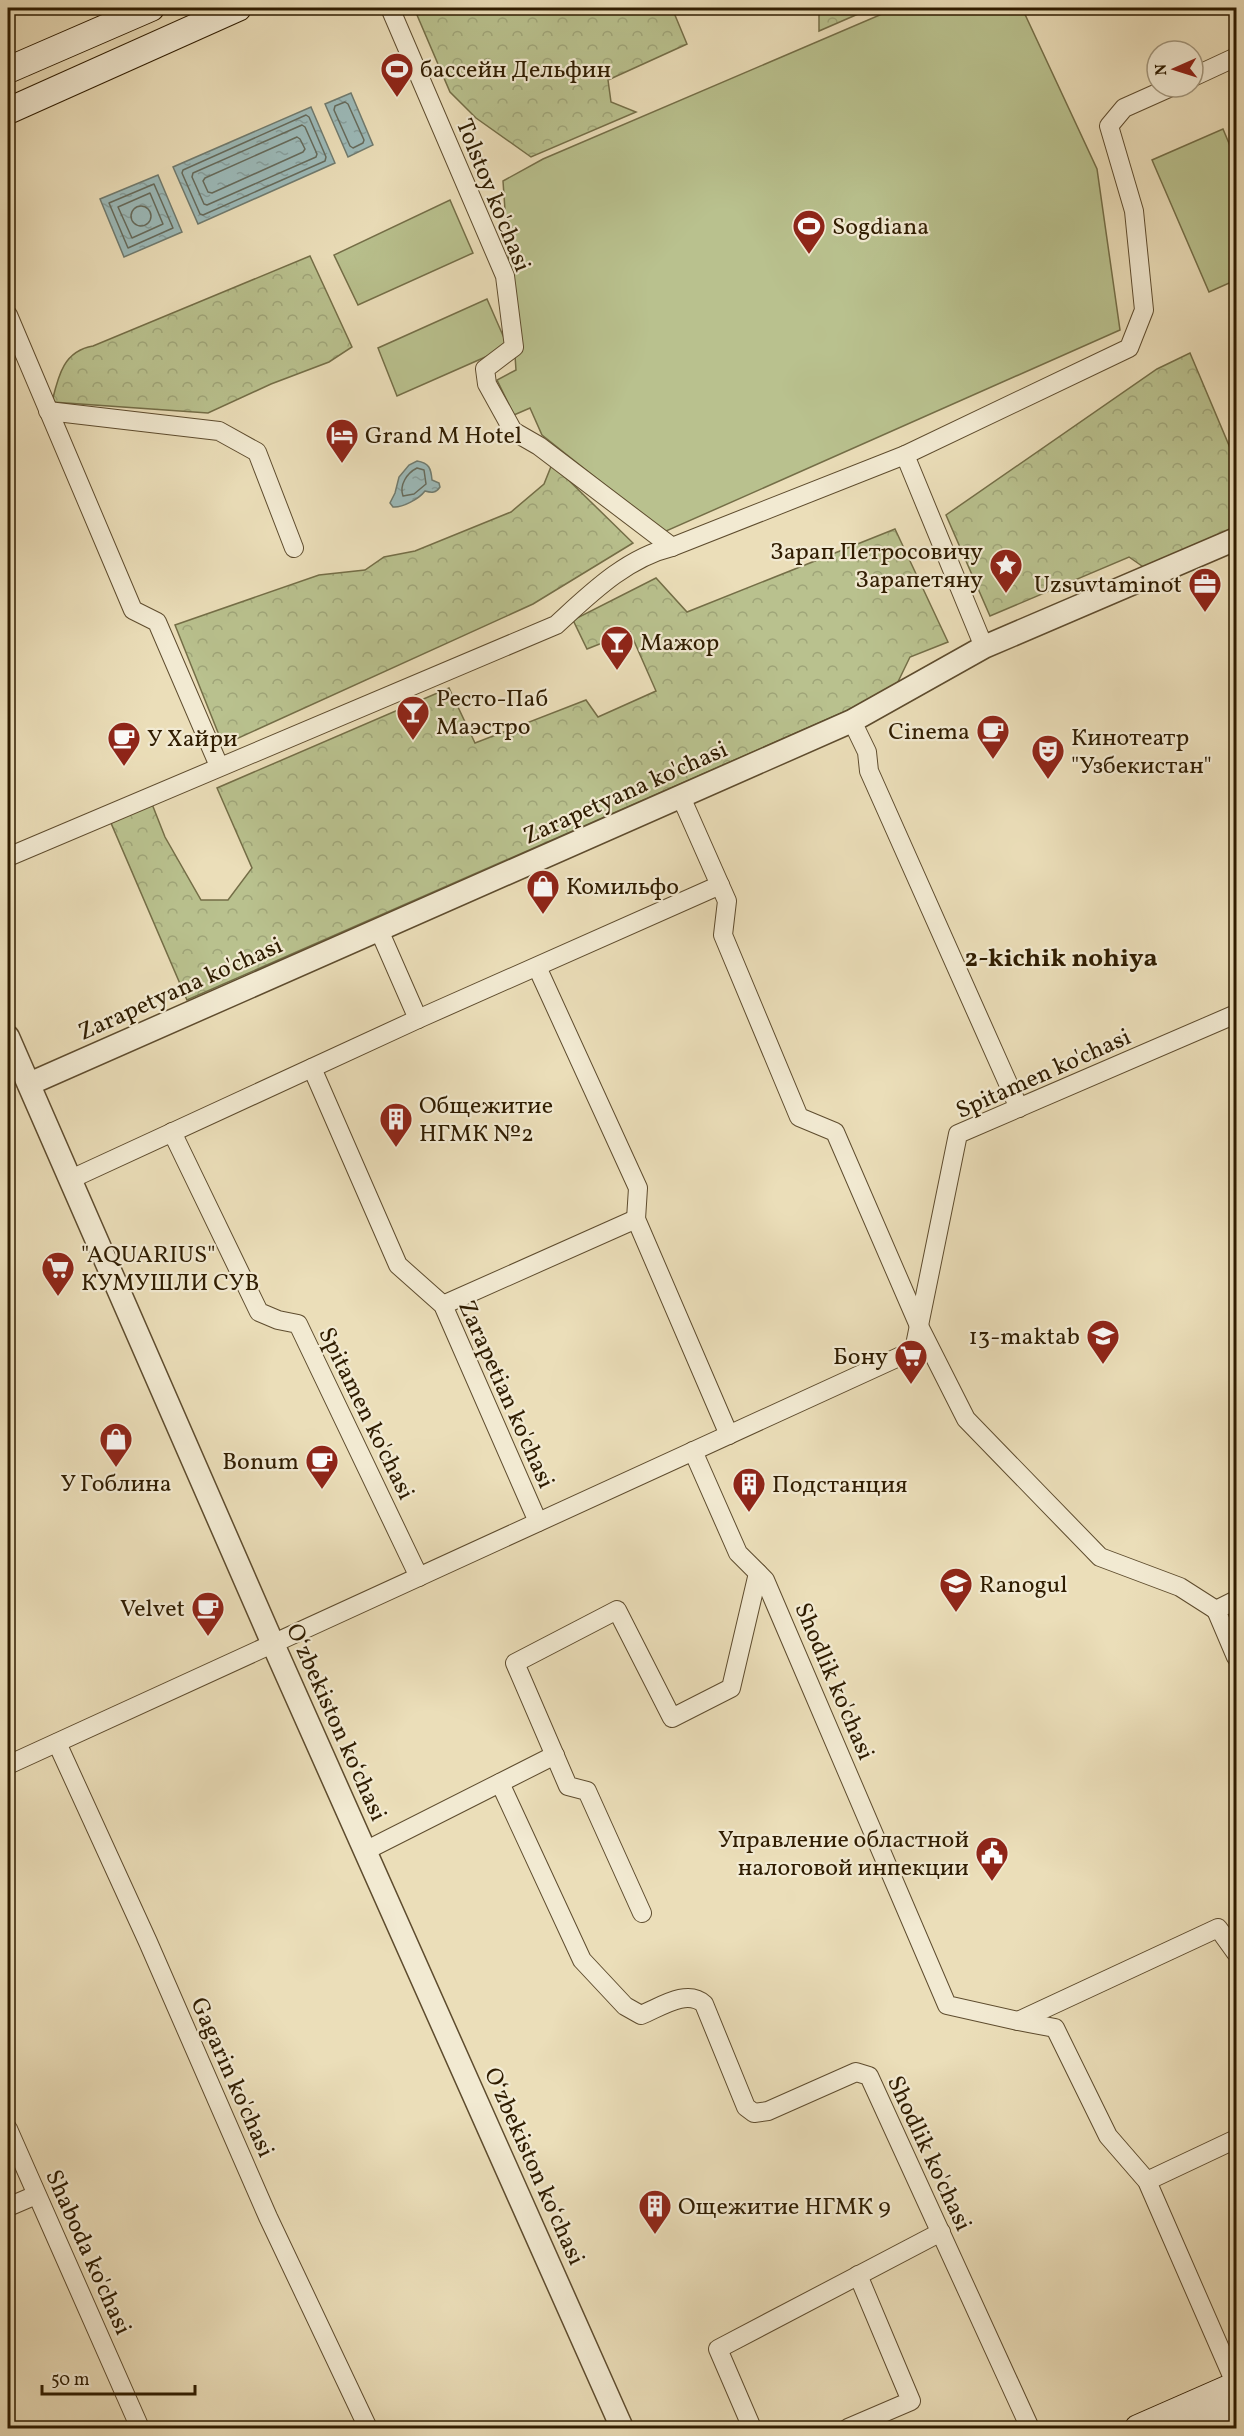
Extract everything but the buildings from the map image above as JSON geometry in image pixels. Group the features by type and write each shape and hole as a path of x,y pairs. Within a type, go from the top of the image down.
{"main road":[{"path":"8,111 238,8"},
{"path":"8,70 137,10"},
{"path":"1138,2428 1236,2392"},
{"path":"1186,2428 1236,2392"}],"street":[{"name":"Tolstoy ko'chasi","path":"390,8 505,276 514,347 485,369 487,384 513,431 539,446 672,547"},
{"path":"1205,71 1236,57"},
{"path":"8,857 219,765 556,625 602,584 653,552 672,547 905,455 1129,348 1144,310 1134,211 1109,126 1124,108 1145,99"},
{"path":"8,315 133,610 157,622 219,765"},
{"path":"48,411 219,431 257,452 294,548"},
{"path":"905,455 984,647"},
{"name":"Zarapetyana ko'chasi","path":"29,1084 852,721 984,647 1236,539"},
{"path":"852,721 867,752 869,771 1019,1108"},
{"path":"681,797 727,901 723,935 799,1117 835,1132 919,1326 966,1419 1100,1557 1180,1587 1216,1610 1236,1657"},
{"path":"71,1179 418,1019 720,885"},
{"path":"379,930 418,1019"},
{"path":"537,967 638,1188 636,1219 729,1435"},
{"name":"Spitamen ko'chasi","path":"8,1765 914,1350 958,1134 1236,1014"},
{"name":"O‘zbekiston ko‘chasi","path":"8,1037 273,1644 622,2428"},
{"name":"Zarapetian ko'chasi","path":"312,1068 398,1265 443,1305 538,1522"},
{"name":"Spitamen ko'chasi","path":"172,1132 259,1312 278,1320 297,1324 419,1577"},
{"path":"443,1305 636,1219"},
{"name":"Shodlik ko'chasi","path":"693,1451 738,1553 765,1580 947,2005 1018,2021"},
{"path":"642,1913 587,1791 568,1786 515,1662 617,1610 672,1718 731,1688 758,1573"},
{"path":"1216,1610 1236,1600"},
{"name":"Gagarin ko'chasi","path":"57,1743 148,1942 268,2217 368,2428"},
{"path":"365,1851 555,1755"},
{"name":"Shodlik ko'chasi","path":"500,1783 582,1960 625,2006 641,2015 686,1996 697,1998 704,2004 746,2107 754,2114 768,2111 855,2072 869,2076 1030,2428"},
{"path":"1018,2021 1218,1928 1236,1953"},
{"path":"1018,2021 1055,2028 1108,2136 1147,2181 1236,2392"},
{"name":"Shaboda ko'chasi","path":"8,2129 140,2428"},
{"path":"1147,2181 1236,2139"},
{"path":"8,2207 36,2195"},
{"path":"752,2428 718,2349 941,2232"},
{"path":"848,2428 911,2401 858,2275"}],"green space":[{"path":"414,8 672,8 687,44 608,80 611,102 636,112 531,157 476,118 450,92"},
{"path":"819,8 872,8 819,31"},
{"name":"Sogdiana","path":"896,8 926,8 928,10 934,8 1022,8 1097,169 1120,330 664,532 542,435 530,408 514,415 497,380 516,370 503,181 543,159"},
{"path":"1223,129 1236,160 1236,280 1209,292 1152,160"},
{"path":"450,200 473,253 358,305 334,255"},
{"path":"310,256 352,347 329,362 271,384 208,413 52,402 63,366 75,353"},
{"path":"487,299 508,347 397,396 378,348"},
{"path":"1190,353 1236,462 1236,536 1152,573 1129,557 990,616 946,515 1157,369"},
{"path":"552,464 633,543 533,604 223,745 175,625 319,575 365,570 384,557 415,551 511,512 544,484"},
{"path":"895,529 948,642 910,657 894,690 187,1000 111,823 152,804 165,837 201,900 228,900 252,868 217,788 449,688 475,743 586,700 598,717 656,691 630,632 587,649 573,620 656,578 687,612"}],"water":[{"path":"351,93 373,145 348,157 325,104"},
{"path":"311,107 335,163 198,224 173,167"},
{"path":"158,175 182,232 124,257 100,199"},
{"path":"417,461 429,467 432,480 439,483 440,487 434,492 425,491 405,504 393,507 390,503 399,477 409,465"}],"place":[{"name":"бассейн Дельфин","path":"397,98"},
{"name":"Sogdiana","path":"809,255"},
{"name":"Grand M Hotel","path":"342,464"},
{"name":"Зарап Петросовичу Зарапетяну","path":"1006,594"},
{"name":"Uzsuvtaminot","path":"1205,613"},
{"name":"Мажор","path":"617,671"},
{"name":"Ресто-Паб Маэстро","path":"413,741"},
{"name":"Cinema","path":"993,760"},
{"name":"У Хайри","path":"124,767"},
{"name":"Кинотеатр \"Узбекистан\"","path":"1048,780"},
{"name":"Комильфо","path":"543,915"},
{"name":"Общежитие НГМК №2","path":"396,1148"},
{"name":"\"AQUARIUS\" КУМУШЛИ СУВ","path":"58,1297"},
{"name":"13-maktab","path":"1103,1365"},
{"name":"Бону","path":"911,1385"},
{"name":"У Гоблина","path":"116,1468"},
{"name":"Bonum","path":"322,1490"},
{"name":"Подстанция","path":"749,1513"},
{"name":"Ranogul","path":"956,1613"},
{"name":"Velvet","path":"208,1637"},
{"name":"Управление областной налоговой инпекции","path":"992,1882"},
{"name":"Ощежитие НГМК 9","path":"655,2235"}],"district":[{"name":"2-kichik nohiya","path":"1061,957"}]}
